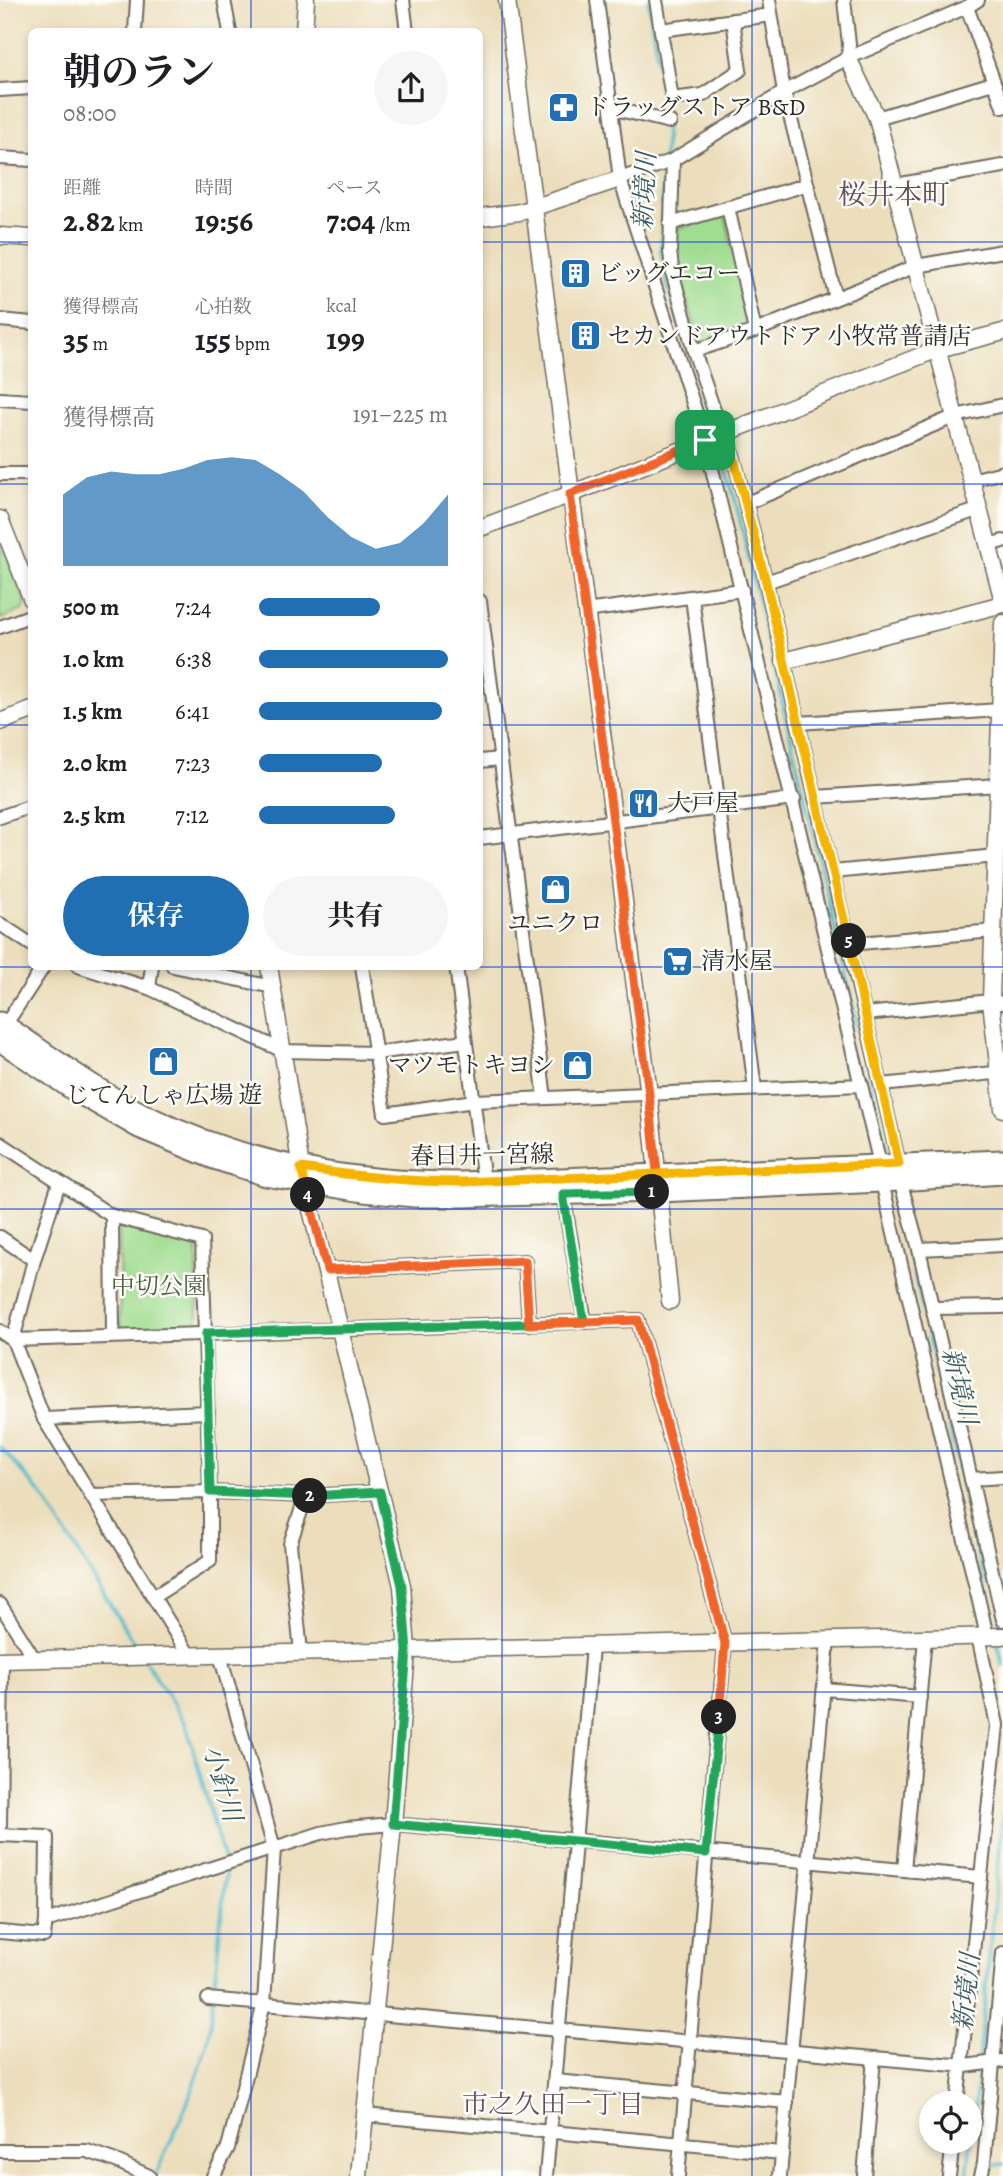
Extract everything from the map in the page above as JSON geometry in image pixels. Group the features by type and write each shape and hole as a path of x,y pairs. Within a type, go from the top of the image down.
{"main road":[{"name":"春日井一宮線","path":"1,1031 76,1092 139,1128 214,1160 266,1176 303,1175 414,1182 658,1183 890,1172 1003,1160"},
{"name":"春日井一宮線","path":"890,1172 1003,1174"},
{"name":"春日井一宮線","path":"303,1175 414,1197 563,1194 658,1183"}],"street":[{"path":"135,28 137,0"},
{"path":"224,0 229,28"},
{"path":"304,28 306,0"},
{"path":"403,0 406,28"},
{"path":"507,0 649,1094 670,1301"},
{"path":"597,0 620,178 705,440 862,1085 890,1172 919,1249 1003,1620"},
{"path":"656,0 672,99 703,95 740,71 733,20"},
{"path":"769,0 784,93 836,298"},
{"path":"784,661 1003,602 996,543 980,509 877,118 848,58 844,0"},
{"path":"483,217 520,212 667,163 848,58 978,0"},
{"path":"967,7 1003,107"},
{"path":"661,30 771,15"},
{"path":"877,118 993,83"},
{"path":"0,90 28,88"},
{"path":"611,108 667,121"},
{"path":"0,158 28,160"},
{"path":"667,163 673,275 694,351 747,503 766,582 775,641 784,661 882,1085 890,1172 990,1636 997,1725 959,2091"},
{"path":"895,185 1003,166"},
{"path":"670,224 806,185"},
{"path":"728,207 755,331"},
{"path":"0,236 28,238"},
{"path":"694,351 755,331 916,266 1003,251"},
{"path":"0,320 28,323"},
{"path":"483,527 938,349 1003,332"},
{"path":"0,399 28,401"},
{"path":"747,503 956,416 1003,405"},
{"path":"972,480 1003,472"},
{"path":"0,474 28,474"},
{"path":"766,582 980,509"},
{"path":"0,519 28,590"},
{"path":"586,611 742,590"},
{"path":"692,597 754,1089"},
{"path":"0,627 28,616"},
{"path":"1003,623 993,931 1003,1109"},
{"path":"755,646 775,641"},
{"path":"484,665 500,759 545,1098"},
{"path":"798,723 1000,710"},
{"path":"0,722 28,712"},
{"path":"483,761 500,759"},
{"path":"815,797 999,785"},
{"path":"483,838 794,799"},
{"path":"0,817 28,807"},
{"path":"832,872 996,856"},
{"path":"0,924 28,942"},
{"path":"849,944 993,931"},
{"path":"1,1031 41,970"},
{"path":"91,970 149,988 283,1051 376,1052 465,1041"},
{"path":"149,988 151,970"},
{"path":"192,970 272,987"},
{"path":"270,970 303,1175 402,1586 407,1651 359,2176"},
{"path":"363,970 385,1114 474,1101 862,1085"},
{"path":"456,970 484,1182"},
{"path":"866,1014 997,1002"},
{"path":"882,1085 1001,1071"},
{"path":"0,1143 112,1216 202,1240 210,1561 153,1597"},
{"path":"13,1340 34,1260 59,1183"},
{"path":"563,1194 584,1322"},
{"path":"112,1216 113,1336"},
{"path":"0,1237 34,1260"},
{"path":"919,1249 1003,1245"},
{"path":"327,1270 525,1261 529,1324"},
{"path":"932,1308 1003,1307"},
{"path":"13,1340 638,1320 725,1643 678,2176"},
{"path":"0,1331 13,1340 44,1419 189,1655"},
{"path":"44,1419 208,1412"},
{"path":"971,1479 1003,1477"},
{"path":"91,1495 210,1492 306,1496 380,1492"},
{"path":"301,1652 290,1544 306,1496"},
{"path":"0,1604 35,1660"},
{"path":"0,1825 1,1660 990,1636"},
{"path":"904,1870 925,1638"},
{"path":"780,2176 828,1640"},
{"path":"546,2176 592,1647"},
{"path":"213,2176 228,2148 264,2003 274,1849 220,1655"},
{"path":"824,1689 920,1697"},
{"path":"46,1921 321,1833 393,1824 981,1877"},
{"path":"0,1835 47,1837 44,1936 0,1932"},
{"path":"981,2176 995,2062 1003,1952"},
{"path":"208,1999 964,2066 995,2062"},
{"path":"864,2176 874,2058"},
{"path":"555,2081 787,2102"},
{"path":"365,2115 782,2152"},
{"path":"0,2151 88,2151 149,2176"},
{"path":"949,2176 952,2154"}],"green space":[{"path":"722,215 726,218 750,327 705,345 700,342 676,268 676,229"},
{"path":"0,538 26,604 23,610 0,619"},
{"name":"中切公園","path":"119,1227 197,1245 198,1326 120,1330"}],"waterway":[{"name":"新境川","path":"648,0 667,117"},
{"name":"新境川","path":"664,158 666,124"},
{"name":"新境川","path":"663,166 661,254 667,284 681,327"},
{"name":"新境川","path":"721,451 736,503 887,1152"},
{"name":"新境川","path":"896,1192 995,1630"},
{"name":"小針川","path":"0,1447 41,1493 140,1653"},
{"name":"新境川","path":"998,1644 1003,1665"},
{"name":"小針川","path":"146,1662 186,1724 226,1868 206,2049 187,2104 155,2176"},
{"name":"新境川","path":"979,2061 1003,1813"},
{"name":"新境川","path":"967,2176 979,2069"},
{"path":"994,2165 1003,2164"}],"place":[{"name":"ドラッグストア B&D","path":"563,107"},
{"name":"ビッグエコー","path":"575,273"},
{"name":"セカンドアウトドア 小牧常普請店","path":"585,336"},
{"name":"大戸屋","path":"644,803"},
{"name":"ユニクロ","path":"555,889"},
{"name":"清水屋","path":"678,961"},
{"name":"じてんしゃ広場 遊","path":"164,1061"},
{"name":"マツモトキヨシ","path":"578,1065"}],"district":[{"name":"桜井本町","path":"894,194"},
{"name":"市之久田一丁目","path":"553,2104"}],"route":[{"path":"705,440 570,494 649,1094 658,1174 659,1192 563,1194 584,1322 529,1324 341,1330 206,1333 210,1492 306,1496 380,1492 402,1586 407,1651 393,1824 706,1853 725,1643 638,1320 584,1322 529,1324 525,1261 327,1270 301,1168 367,1178 461,1182 658,1174 880,1164 899,1164 747,503 727,432 705,440"}]}
